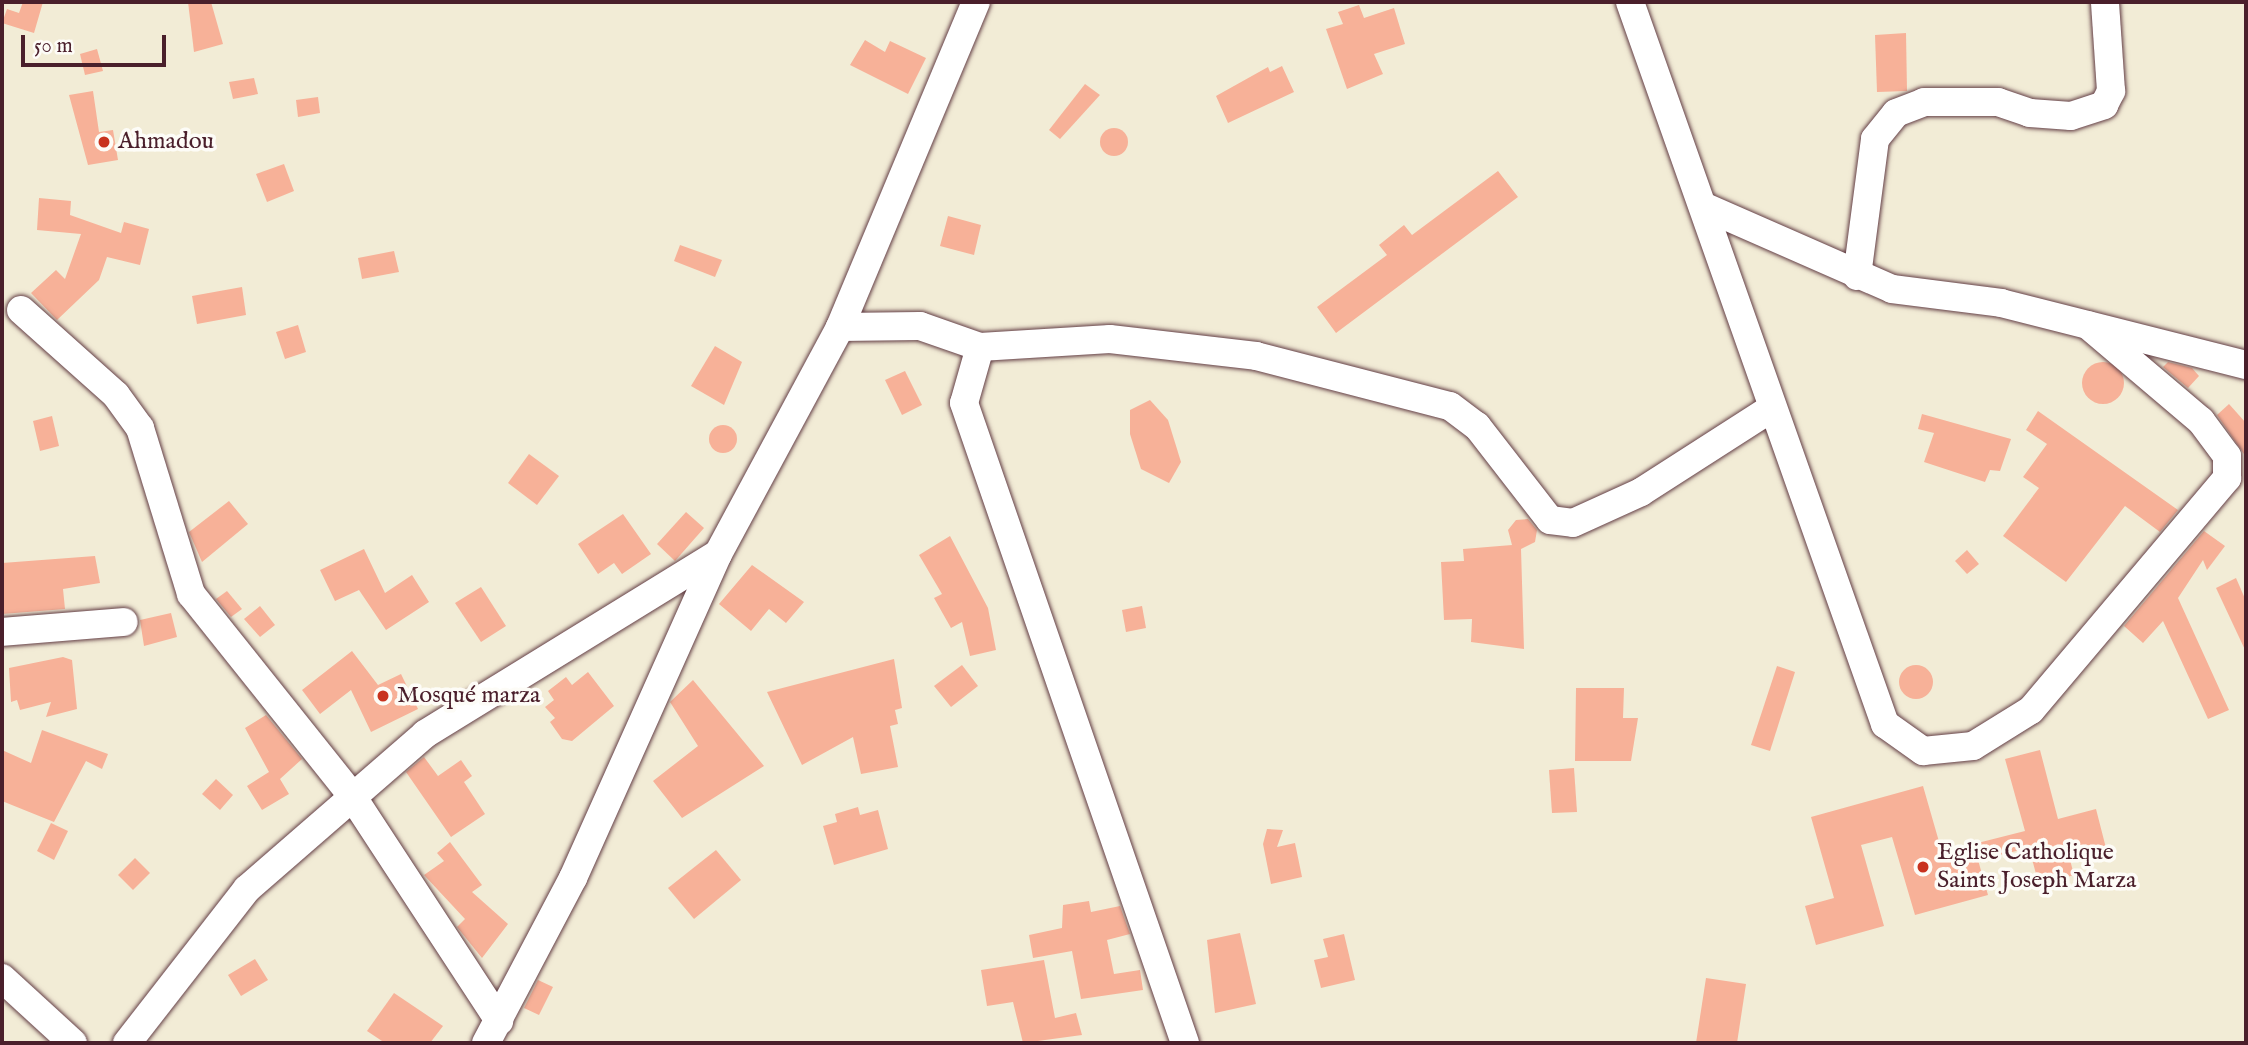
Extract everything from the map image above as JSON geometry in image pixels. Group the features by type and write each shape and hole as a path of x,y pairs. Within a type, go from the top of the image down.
{"street":[{"path":"493,1032 573,878 718,554 841,327 976,2"},
{"path":"1630,2 1885,723 1923,751 1973,746 2031,710 2227,478 2227,456 2202,421 2088,325"},
{"path":"1857,276 1875,139 1896,113 1924,102 1998,102 2029,113 2071,116 2104,105 2110,91 2105,2"},
{"path":"1703,206 1857,276 1892,289 2001,303 2246,365"},
{"path":"21,310 116,396 140,428 191,594 352,796 493,1032"},
{"path":"841,327 920,326 980,347 1111,340 1256,356 1450,406 1477,426 1550,520 1573,523 1641,492 1772,408"},
{"path":"980,347 964,403 1185,1043"},
{"path":"127,1043 247,889 425,734 718,554"},
{"path":"2,632 124,622"},
{"path":"2,978 73,1043"}],"building":[{"path":"23,2 43,2 34,33 2,23 7,9 19,13"},
{"path":"188,2 211,2 223,44 194,52"},
{"path":"1359,5 1364,18 1394,8 1405,44 1374,54 1383,74 1347,89 1326,29 1343,24 1338,12"},
{"path":"1906,33 1907,91 1877,92 1875,35"},
{"path":"865,40 885,52 890,41 926,58 908,94 850,65"},
{"path":"97,49 103,71 85,75 80,54"},
{"path":"1282,66 1294,92 1228,123 1216,96 1268,67 1270,72"},
{"path":"254,78 258,94 233,99 229,82"},
{"path":"1085,84 1100,95 1060,139 1049,130"},
{"path":"93,91 99,132 113,130 118,160 88,165 69,95"},
{"path":"318,97 320,113 298,117 296,100"},
{"path":"1114,128 1124,132 1128,142 1124,152 1114,156 1104,152 1100,142 1104,132"},
{"path":"284,164 294,191 267,202 256,174"},
{"path":"1498,171 1518,197 1336,333 1317,307 1387,255 1379,245 1404,225 1412,235"},
{"path":"39,198 71,201 70,215 121,233 124,222 149,229 140,265 107,257 99,280 57,320 31,293 56,270 65,279 81,234 37,230"},
{"path":"948,216 981,225 974,255 940,246"},
{"path":"680,245 722,260 715,277 674,261"},
{"path":"394,251 399,272 362,279 358,258"},
{"path":"242,287 246,315 197,324 192,296"},
{"path":"298,325 306,352 285,359 276,332"},
{"path":"715,346 742,362 724,405 691,386"},
{"path":"2103,362 2118,368 2124,383 2118,398 2103,404 2088,398 2082,383 2088,368"},
{"path":"2168,362 2192,368 2199,376 2188,388 2163,367"},
{"path":"905,371 922,405 902,415 885,380"},
{"path":"1150,400 1168,420 1181,462 1169,483 1141,469 1130,434 1130,410"},
{"path":"2229,404 2246,423 2246,457 2217,415"},
{"path":"2038,411 2178,510 2160,532 2125,506 2066,582 2003,536 2039,488 2023,477 2047,444 2026,430"},
{"path":"1922,414 2011,439 2000,471 1990,470 1985,482 1924,462 1934,433 1918,429"},
{"path":"52,416 59,446 40,451 33,421"},
{"path":"723,425 733,429 737,439 733,449 723,453 713,449 709,439 713,429"},
{"path":"529,454 559,476 537,505 508,483"},
{"path":"229,501 248,524 202,562 189,532"},
{"path":"686,512 704,528 675,561 657,544"},
{"path":"623,514 651,554 622,574 614,563 598,574 578,544"},
{"path":"1528,519 1537,530 1535,542 1521,549 1524,649 1471,642 1472,619 1444,620 1441,562 1464,561 1463,549 1512,545 1508,530 1516,520"},
{"path":"2204,531 2225,546 2207,570 2203,560 2178,598 2229,710 2208,719 2163,621 2143,643 2124,626"},
{"path":"950,536 988,608 996,650 970,656 962,622 951,628 934,598 942,594 919,555"},
{"path":"364,549 385,593 412,575 429,602 386,630 359,590 335,601 320,570"},
{"path":"1967,550 1979,564 1967,574 1955,561"},
{"path":"95,556 100,583 63,589 65,609 2,614 2,563"},
{"path":"752,565 804,602 786,623 769,609 751,631 719,604"},
{"path":"2236,578 2246,601 2246,652 2216,588"},
{"path":"481,587 506,626 481,642 455,603"},
{"path":"227,591 242,609 231,617 216,599"},
{"path":"260,606 275,625 260,637 244,619"},
{"path":"1142,606 1146,628 1126,632 1122,610"},
{"path":"171,613 177,637 144,646 140,620"},
{"path":"352,651 378,685 401,674 418,709 371,732 351,690 320,714 302,690"},
{"path":"63,657 72,660 77,709 46,717 51,702 20,710 17,700 11,702 9,668"},
{"path":"894,659 902,708 895,710 898,724 890,726 898,767 861,774 853,737 802,765 767,692"},
{"path":"962,665 978,686 951,707 934,686"},
{"path":"1916,665 1928,670 1933,682 1928,694 1916,699 1904,694 1899,682 1904,670"},
{"path":"1777,666 1795,672 1770,751 1751,745"},
{"path":"588,672 614,706 572,741 562,739 550,722 555,718 545,707 554,700 548,691 566,677 572,685"},
{"path":"693,680 764,766 682,818 653,781 698,746 670,702"},
{"path":"1576,688 1624,688 1623,718 1638,718 1631,761 1575,761"},
{"path":"266,715 302,759 280,779 289,794 262,810 247,786 269,772 245,728"},
{"path":"42,730 108,754 102,769 86,761 54,822 2,801 2,750 31,763"},
{"name":"Eglise Catholique Saints Joseph Marza","path":"2040,750 2058,819 2096,809 2106,848 2069,856 2074,875 2039,885 2029,848 1978,860 1988,895 1915,915 1892,837 1861,845 1884,926 1816,945 1805,906 1834,898 1811,817 1923,786 1942,852 2025,831 2005,759"},
{"path":"424,757 438,776 461,760 472,776 464,782 485,814 451,837 406,772"},
{"path":"1574,768 1577,812 1552,813 1549,770"},
{"path":"216,779 233,795 220,810 202,794"},
{"path":"858,807 860,815 878,810 888,849 834,865 823,826 837,822 835,814"},
{"path":"51,823 68,831 54,860 37,851"},
{"path":"1267,829 1283,830 1277,847 1295,843 1302,877 1271,884 1263,844"},
{"path":"450,842 482,885 472,892 508,924 482,958 457,927 465,919 424,875 444,861 437,853"},
{"path":"716,850 741,880 694,919 668,888"},
{"path":"135,858 150,873 133,890 118,875"},
{"path":"1089,901 1091,912 1120,906 1130,934 1107,940 1114,974 1140,970 1143,990 1081,999 1072,951 1033,958 1029,935 1062,928 1063,905"},
{"path":"1240,933 1256,1004 1215,1013 1207,940"},
{"path":"1344,934 1355,980 1321,988 1314,960 1328,957 1323,939"},
{"path":"255,959 268,980 241,996 228,975"},
{"path":"1044,960 1055,1018 1076,1013 1082,1035 1023,1043 1013,1002 987,1006 981,970"},
{"path":"1706,978 1746,984 1737,1043 1696,1043"},
{"path":"538,980 553,987 539,1015 524,1008"},
{"path":"394,993 443,1026 430,1043 385,1043 367,1031"}],"place":[{"name":"Ahmadou","path":"104,142"},
{"name":"Mosqué marza","path":"383,696"},
{"name":"Eglise Catholique Saints Joseph Marza","path":"1923,867"}]}
